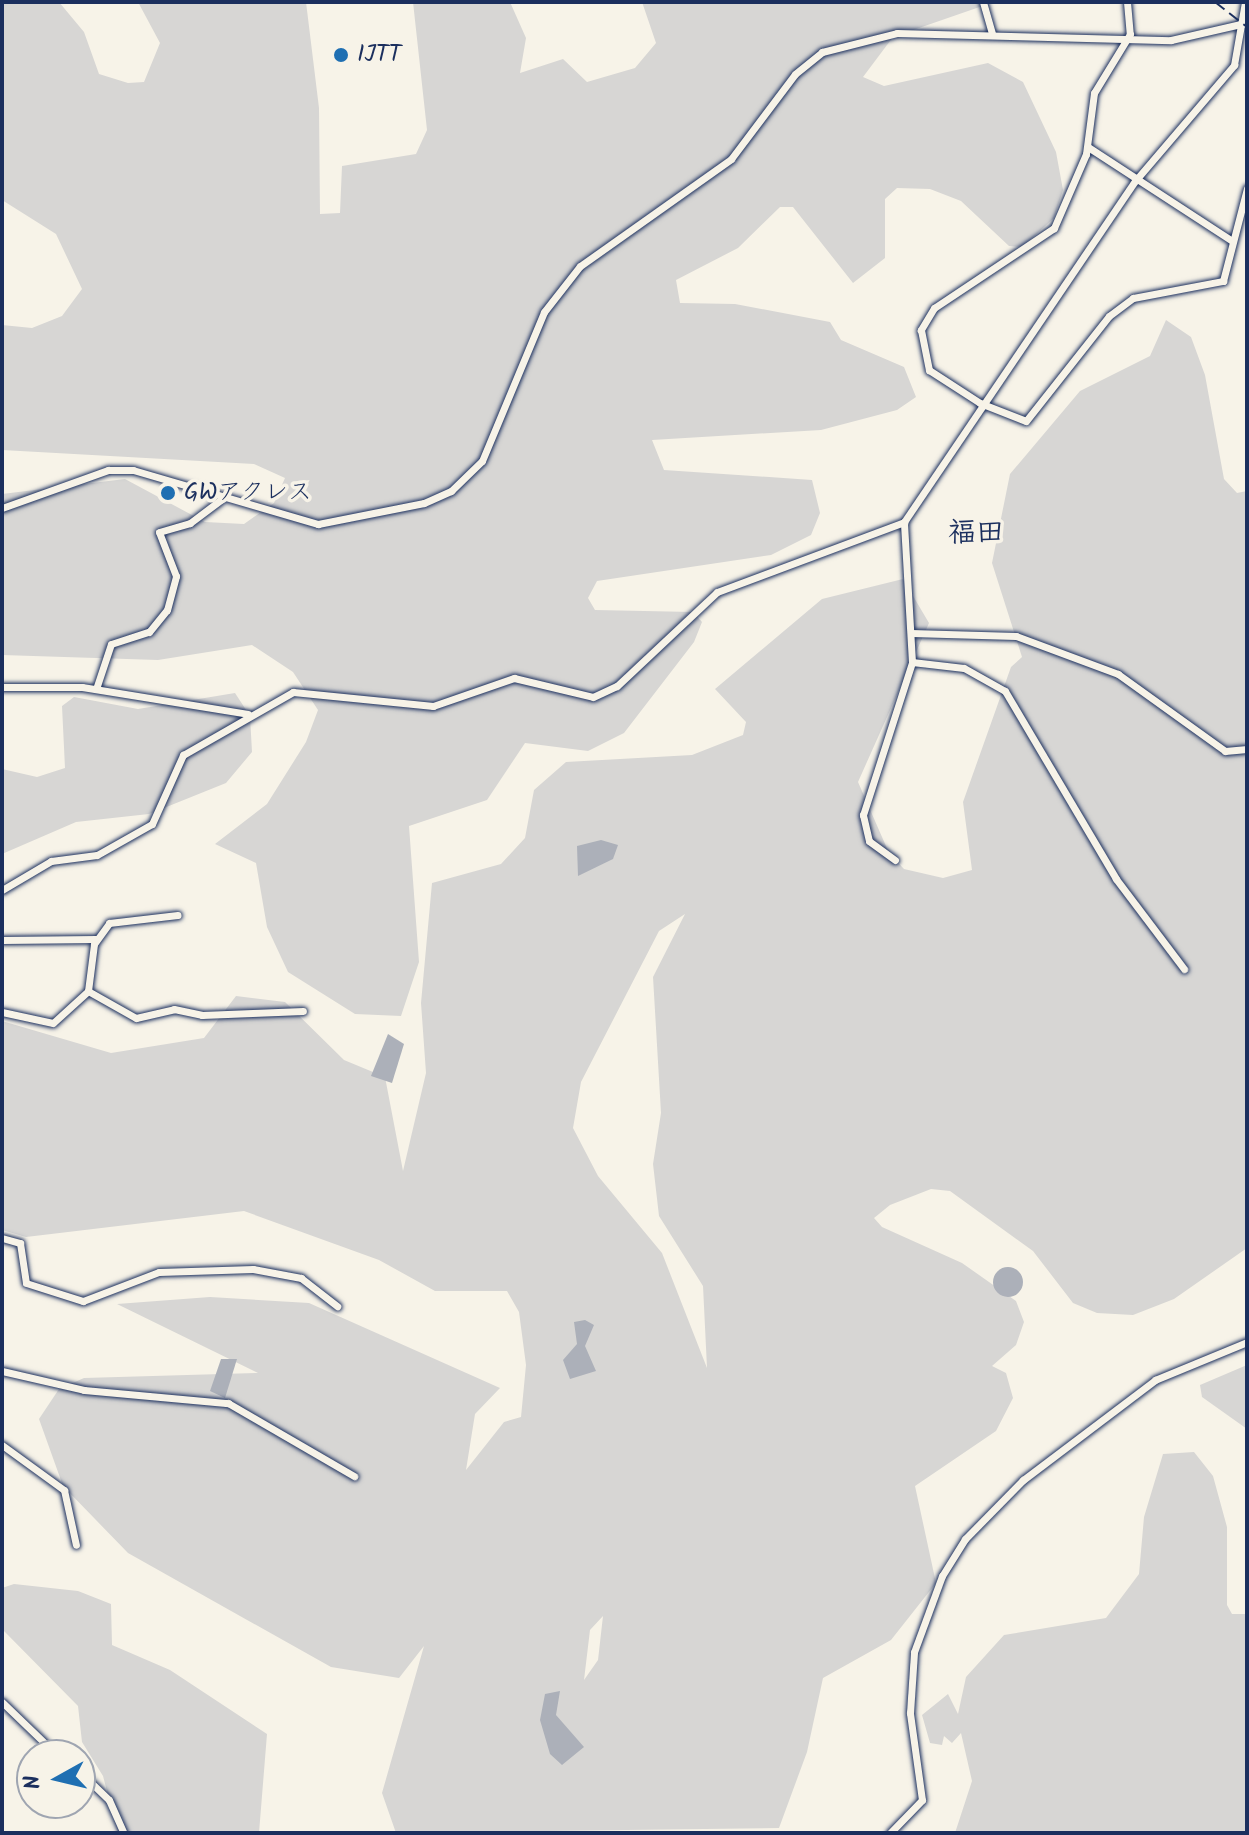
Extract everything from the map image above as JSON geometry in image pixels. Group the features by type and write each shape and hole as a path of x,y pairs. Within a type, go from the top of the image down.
{"street":[{"path":"983,2 992,34"},
{"path":"1127,2 1130,34 1094,93 1088,147 1054,228 955,291 922,325 929,370 983,405 1026,421 1109,316 1133,298 1223,281 1247,188"},
{"path":"2,890 51,861 97,855 152,824 183,755 248,714 315,689 433,706 514,678 593,697 617,686 717,592 904,522 1135,181 1226,76 1246,22 1245,2"},
{"path":"2,508 108,470 163,478 220,500 318,524 356,521 451,491 482,461 532,337 562,286 600,247 731,159 808,61 858,37 1130,34 1190,39 1246,22"},
{"path":"1088,147 1135,181 1232,241"},
{"path":"96,689 111,644 149,632 167,610 176,576 159,532 190,523 220,500"},
{"path":"895,860 869,841 863,815 891,745 912,662 904,522"},
{"path":"911,633 1016,636 1118,674 1225,751 1247,749"},
{"path":"912,662 964,668 1005,691 1116,879 1184,969"},
{"path":"2,687 96,689 248,714"},
{"path":"2,1012 53,1023 88,991 96,939 116,918 178,915"},
{"path":"2,940 96,939"},
{"path":"88,991 136,1018 174,1009 202,1015 303,1011"},
{"path":"2,1238 20,1243 26,1283 83,1301 159,1272 253,1269 301,1278 337,1306"},
{"path":"890,1833 922,1800 912,1687 928,1607 951,1558 988,1513 1155,1380 1247,1342"},
{"path":"2,1371 84,1390 228,1403 354,1476"},
{"path":"2,1445 64,1490 76,1545"},
{"path":"2,1702 40,1739"},
{"path":"96,1787 109,1800 124,1833"}],"shaded area":[{"path":"59,2 84,32 99,74 128,83 144,82 160,43 138,2 306,2 319,108 320,214 340,213 342,166 416,154 427,130 413,2 510,2 526,38 520,73 563,59 587,82 635,68 656,43 642,2 994,2 893,37 863,77 884,86 988,63 1023,82 1056,152 1063,190 1054,218 1022,247 1009,246 961,201 930,189 897,188 885,199 885,258 853,283 793,207 780,207 738,248 676,280 680,303 735,304 830,322 841,340 904,367 916,397 897,410 821,430 652,440 664,470 812,480 820,513 811,535 771,555 597,581 588,598 595,610 693,612 702,622 694,642 624,733 588,751 525,743 487,800 409,826 419,962 401,1016 355,1014 288,972 267,927 256,863 215,844 267,804 306,742 318,710 293,672 252,645 158,660 2,655 2,494 125,479 205,522 244,524 274,503 285,478 254,464 2,450 2,325 32,328 62,316 82,289 56,234 2,200 2,4"},
{"path":"1166,320 1191,337 1205,375 1224,479 1237,493 1247,491 1247,1248 1174,1299 1133,1315 1097,1313 1073,1303 1033,1251 950,1191 931,1189 890,1205 874,1218 882,1227 962,1263 1016,1301 1024,1322 1016,1345 992,1366 1006,1373 1013,1398 996,1431 915,1486 936,1583 891,1640 823,1678 807,1752 779,1828 396,1833 382,1793 424,1646 399,1678 331,1667 128,1553 63,1486 39,1419 59,1389 84,1378 258,1373 117,1304 210,1297 309,1303 500,1388 475,1414 466,1470 504,1422 521,1417 526,1365 519,1312 507,1291 435,1291 379,1260 244,1211 26,1237 2,1230 2,1021 111,1053 204,1038 236,996 285,1002 344,1060 385,1077 403,1171 426,1073 421,1003 432,883 501,864 525,838 534,790 566,762 692,755 743,735 746,722 715,689 822,599 903,579 929,623 858,782 889,853 904,869 943,878 972,870 963,802 1011,667 1022,657 992,563 1010,474 1080,391 1150,356","holes":["685,914 653,977 661,1113 653,1164 659,1216 703,1286 707,1368 662,1253 598,1176 573,1128 581,1082 659,931","603,1616 598,1660 584,1680 590,1630"]},
{"path":"235,693 250,716 252,752 226,783 149,814 76,822 2,854 2,769 37,777 65,768 62,706 74,697 138,709"},
{"path":"601,840 618,845 613,859 578,876 577,846"},
{"path":"388,1034 404,1044 392,1083 371,1076"},
{"path":"1008,1267 1019,1271 1023,1282 1019,1293 1008,1297 997,1293 993,1282 997,1271"},
{"path":"585,1320 594,1325 585,1346 596,1371 570,1379 563,1360 577,1344 574,1322"},
{"path":"221,1359 237,1359 225,1398 210,1391"},
{"path":"1247,1365 1247,1429 1202,1397 1200,1385"},
{"path":"1194,1452 1213,1476 1227,1527 1227,1605 1232,1614 1247,1614 1247,1833 955,1833 972,1781 961,1733 952,1743 944,1736 942,1745 930,1743 922,1715 948,1694 958,1714 966,1677 1004,1635 1106,1618 1139,1574 1144,1517 1163,1454"},
{"path":"14,1584 78,1591 111,1604 112,1645 170,1670 267,1734 259,1833 118,1833 103,1776 96,1765 96,1739 82,1739 78,1706 2,1629 2,1588"},
{"path":"560,1691 556,1715 584,1747 562,1765 550,1754 540,1720 545,1694"}],"railway":[{"path":"1215,2 1247,27"}],"place":[{"name":"IJTT","path":"341,55"},
{"name":"GWアクレス","path":"168,493"}],"district":[{"name":"福田","path":"976,534"}]}
